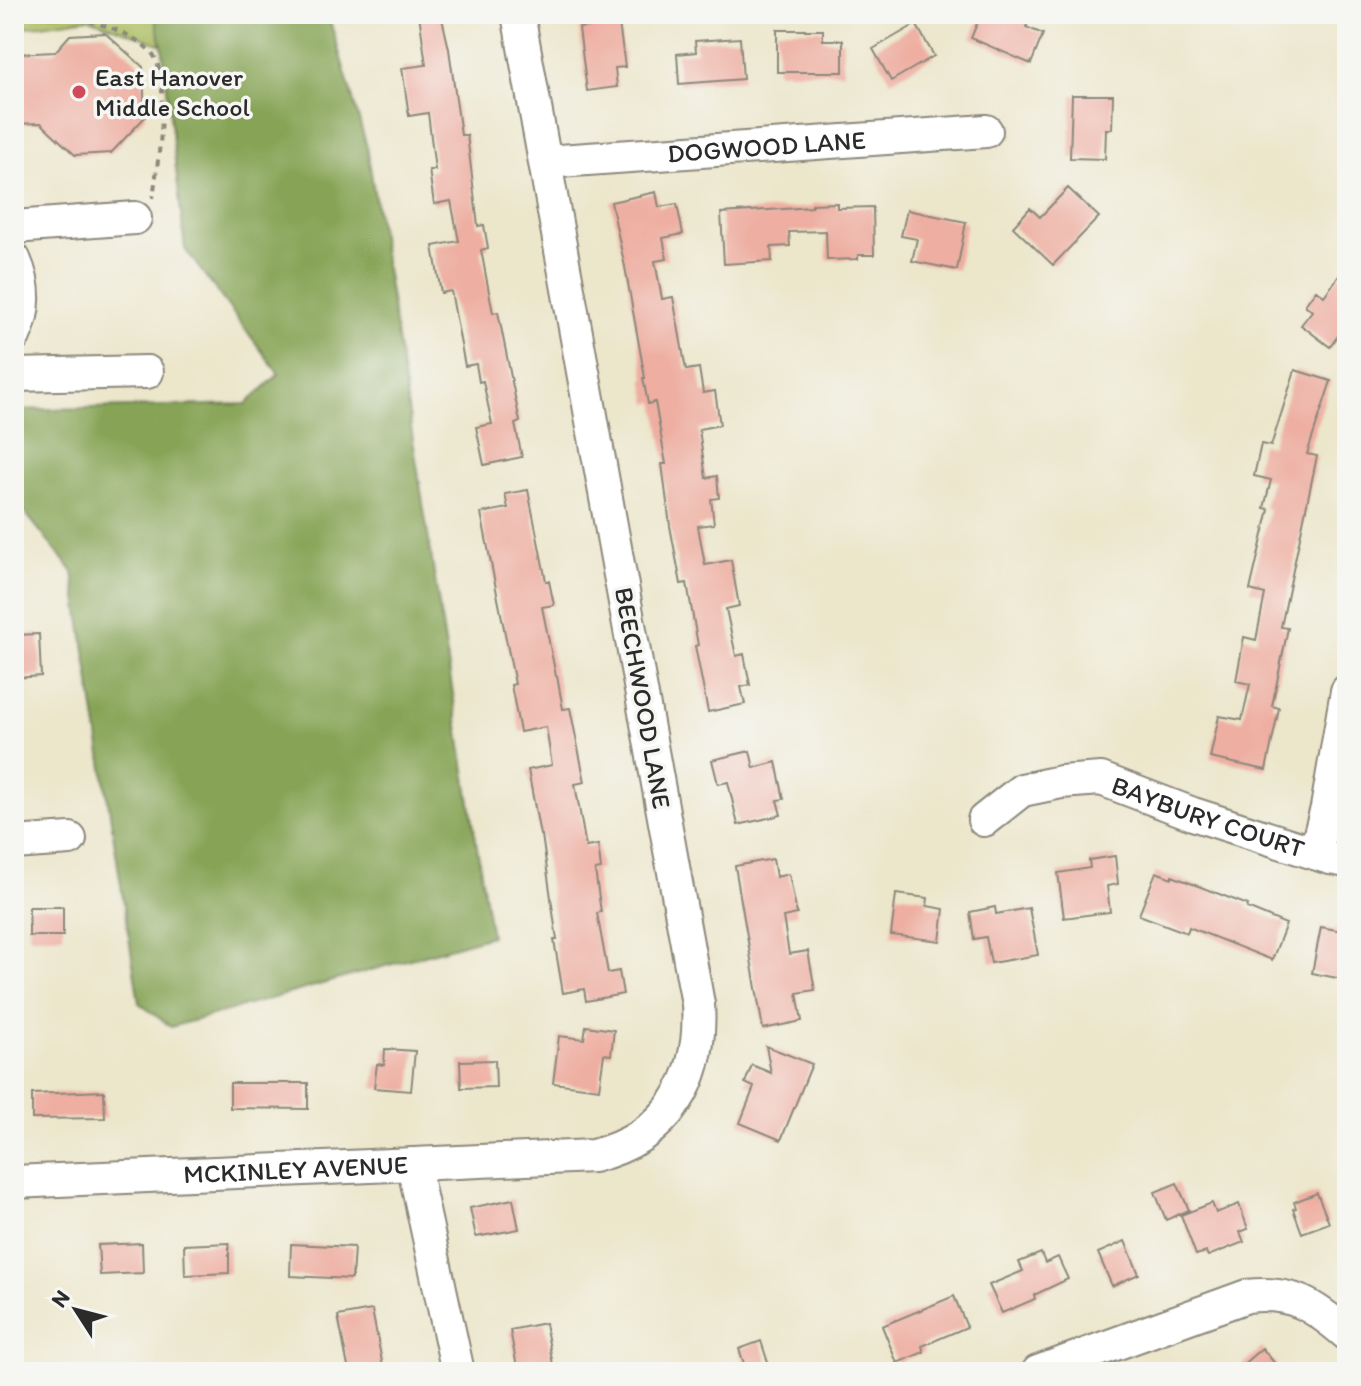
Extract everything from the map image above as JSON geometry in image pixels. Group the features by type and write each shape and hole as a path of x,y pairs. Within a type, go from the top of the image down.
{"street":[{"name":"BEECHWOOD LANE","path":"413,1164 593,1156 615,1151 654,1127 674,1104 693,1066 697,1049 698,1004 518,14"},
{"name":"DOGWOOD LANE","path":"545,162 986,131"},
{"path":"14,227 144,208"},
{"path":"14,259 23,287 24,304 14,336"},
{"path":"14,375 147,372"},
{"path":"1315,853 1327,808 1347,691"},
{"name":"BAYBURY COURT","path":"984,820 1022,790 1061,782 1101,779 1193,814 1347,861"},
{"path":"14,843 70,839"},
{"name":"MCKINLEY AVENUE","path":"14,1182 413,1164 458,1372"},
{"path":"1038,1372 1247,1296 1285,1296 1344,1324"}],"path":[{"path":"14,15 55,14"},
{"path":"66,14 129,36 150,51 159,63 163,83 162,110 144,208"}],"green space":[{"path":"14,14 154,14 162,45 89,18 14,29"},
{"path":"154,14 328,14 367,147 491,936 171,1027 139,1003 73,572 14,499 14,410 246,404 279,374 185,249 162,45"}],"building":[{"path":"419,14 441,14 461,135 467,135 478,226 484,225 488,248 481,250 493,313 498,312 520,422 515,424 522,457 484,465 476,427 492,424 483,381 479,382 476,364 465,366 451,291 441,293 433,246 459,241 451,201 434,204 429,170 435,170 428,113 409,116 402,68 426,65"},
{"path":"981,14 1032,14 1026,27 1043,34 1031,64 971,38"},
{"path":"619,23 625,67 615,68 617,87 587,91 579,28"},
{"path":"916,24 934,56 891,81 873,49"},
{"path":"777,30 823,30 823,40 843,40 843,72 777,72"},
{"name":"East Hanover Middle School","path":"105,33 143,67 145,117 111,153 75,155 41,123 14,124 14,54 55,52 70,35"},
{"path":"740,38 743,79 679,84 677,54 696,52 695,41"},
{"path":"1072,95 1113,95 1112,129 1106,129 1105,159 1070,158"},
{"path":"1068,188 1099,217 1053,265 1013,227 1030,208 1040,217"},
{"path":"656,192 659,207 677,204 683,234 663,238 667,259 655,261 662,299 673,297 686,370 699,368 703,393 715,391 720,425 699,429 706,478 717,476 719,498 711,499 714,524 698,526 705,565 731,560 739,606 726,609 736,656 744,654 750,685 741,687 745,704 708,712 687,583 681,584 670,526 662,464 666,464 655,402 648,404 611,202"},
{"path":"837,203 837,208 873,207 874,255 827,260 826,231 789,232 790,246 771,247 772,261 724,264 721,213"},
{"path":"907,210 966,222 957,270 912,261 917,239 901,236"},
{"path":"1347,265 1347,323 1330,347 1301,325 1312,311 1305,305 1316,290 1324,296"},
{"path":"1295,370 1331,381 1307,454 1317,456 1281,627 1288,628 1272,706 1279,708 1266,770 1210,758 1219,716 1242,720 1250,684 1236,681 1244,637 1256,640 1265,594 1250,590 1269,509 1264,508 1271,480 1254,476 1261,444 1271,446"},
{"path":"528,490 546,581 549,581 554,605 542,607 563,709 570,708 585,782 575,784 586,847 598,845 601,869 595,870 601,912 597,913 608,973 619,971 623,994 586,1001 584,989 563,993 542,835 528,770 552,765 546,727 520,732 511,685 515,684 481,513 508,508 505,494"},
{"path":"39,634 41,676 15,678 14,635"},
{"path":"750,751 754,768 776,762 784,799 777,800 781,815 738,825 728,782 718,784 712,760"},
{"path":"1115,856 1118,884 1107,886 1110,912 1064,918 1058,873 1090,868 1089,860"},
{"path":"773,859 776,877 789,874 797,914 783,917 789,954 808,951 815,990 797,993 802,1021 763,1029 735,866"},
{"path":"1156,872 1248,905 1247,908 1286,924 1272,960 1189,927 1187,933 1139,915"},
{"path":"896,894 928,898 927,906 944,909 940,941 891,935"},
{"path":"29,907 63,907 63,936 29,936"},
{"path":"995,907 996,914 1029,908 1038,955 991,963 986,937 974,939 970,912"},
{"path":"1321,927 1347,932 1347,980 1312,973"},
{"path":"586,1026 614,1030 611,1055 604,1054 599,1089 553,1083 559,1036 584,1039"},
{"path":"766,1046 812,1064 781,1140 740,1123 754,1087 745,1083 752,1065 771,1073"},
{"path":"385,1049 415,1051 411,1091 374,1088 377,1064 384,1065"},
{"path":"495,1060 496,1087 461,1088 460,1061"},
{"path":"230,1083 308,1083 308,1109 230,1108"},
{"path":"104,1091 105,1118 32,1119 32,1094"},
{"path":"1177,1183 1189,1210 1166,1220 1155,1192"},
{"path":"1317,1193 1329,1223 1302,1233 1293,1209 1296,1208 1294,1202"},
{"path":"513,1199 519,1229 476,1237 470,1208"},
{"path":"1212,1203 1216,1213 1239,1204 1248,1229 1240,1232 1244,1242 1208,1256 1206,1252 1196,1255 1181,1215"},
{"path":"1125,1241 1139,1274 1112,1286 1098,1253"},
{"path":"142,1243 143,1273 100,1275 98,1245"},
{"path":"229,1243 229,1273 185,1275 184,1245"},
{"path":"291,1244 354,1247 352,1279 290,1276"},
{"path":"1041,1253 1045,1263 1058,1257 1068,1279 1034,1295 1035,1299 1002,1313 989,1285 1023,1271 1019,1262"},
{"path":"954,1296 967,1327 922,1346 924,1352 897,1363 882,1326"},
{"path":"372,1310 384,1372 349,1372 338,1316"},
{"path":"545,1323 554,1370 518,1372 510,1330"},
{"path":"761,1341 771,1372 747,1372 739,1349"},
{"path":"1262,1348 1282,1372 1234,1372"}],"place":[{"name":"East Hanover Middle School","path":"79,92"}]}
